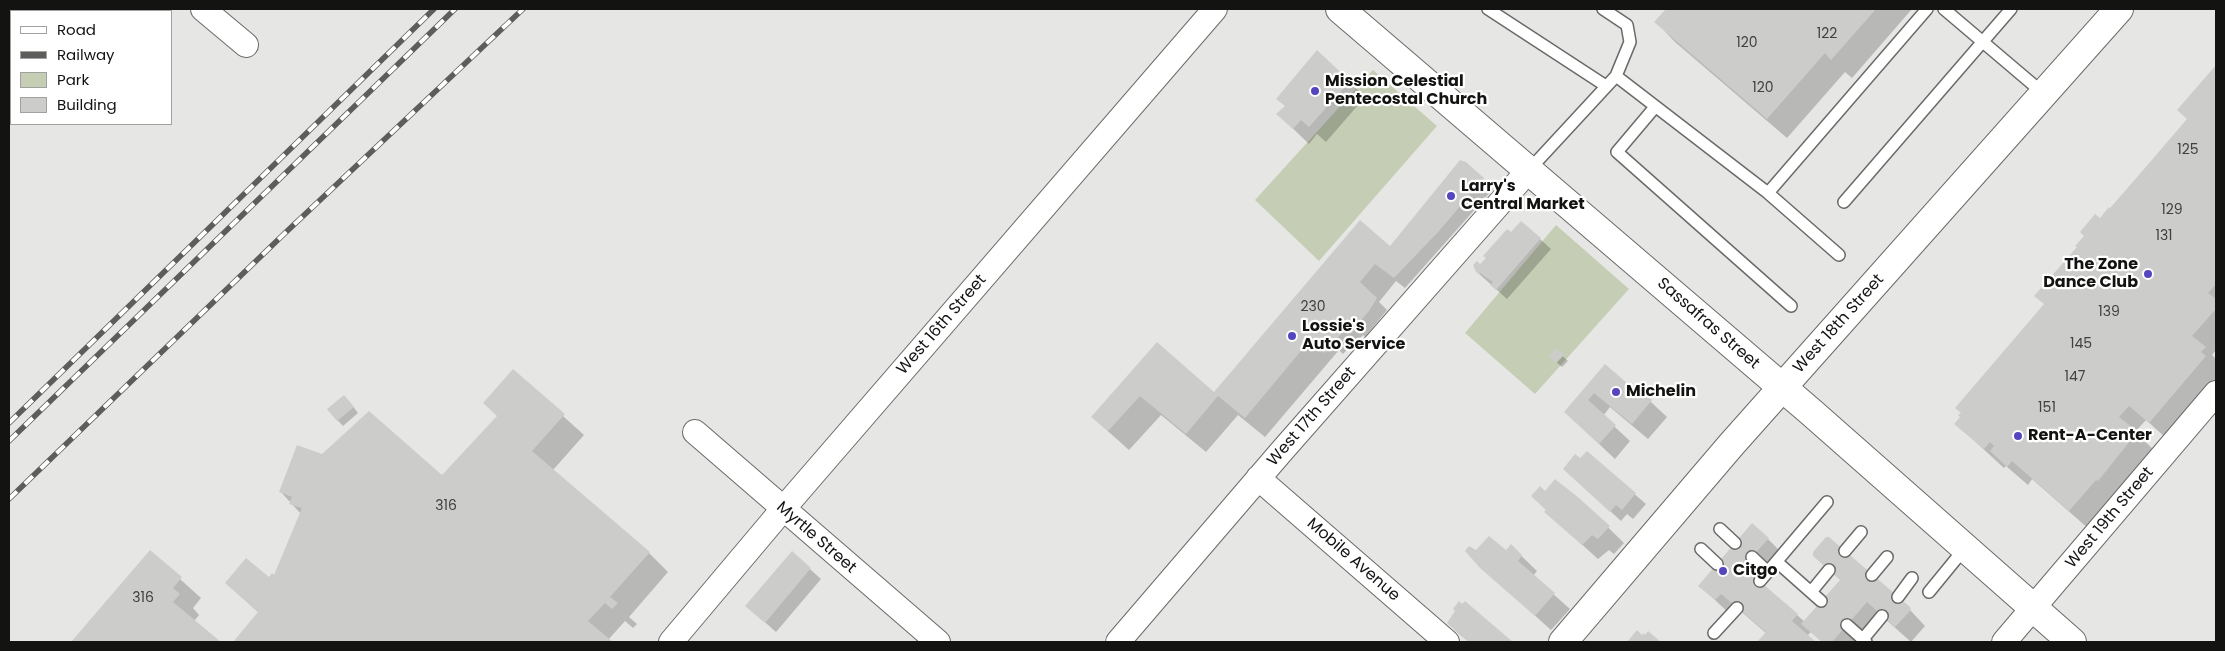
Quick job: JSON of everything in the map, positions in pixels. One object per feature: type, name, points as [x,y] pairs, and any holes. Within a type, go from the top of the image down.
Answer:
[{"type":"street","points":[[203,9],[246,45]]},
{"type":"street","name":"West 16th Street","points":[[672,642],[783,509],[1215,9]]},
{"type":"street","name":"Sassafras Street","points":[[1340,9],[1782,388],[2072,642]]},
{"type":"street","name":"West 18th Street","points":[[1563,642],[1782,388],[2119,9]]},
{"type":"street","name":"West 17th Street","points":[[1118,642],[1258,478],[1528,170]]},
{"type":"street","name":"West 19th Street","points":[[2004,642],[2216,393]]},
{"type":"street","name":"Myrtle Street","points":[[695,432],[938,642]]},
{"type":"street","name":"Mobile Avenue","points":[[1258,478],[1447,642]]},
{"type":"lane","points":[[1488,9],[1606,86]]},
{"type":"lane","points":[[1528,170],[1616,76],[1630,42],[1627,25],[1603,9]]},
{"type":"lane","points":[[1768,193],[1927,9]]},
{"type":"lane","points":[[1944,9],[2044,92]]},
{"type":"lane","points":[[1844,202],[2010,9]]},
{"type":"lane","points":[[1616,76],[1768,193],[1839,256]]},
{"type":"lane","points":[[1655,107],[1617,152],[1791,306]]},
{"type":"lane","points":[[1752,557],[1764,577],[1827,502]]},
{"type":"lane","points":[[1720,529],[1735,542]]},
{"type":"lane","points":[[1846,551],[1861,532]]},
{"type":"lane","points":[[1929,592],[1965,548]]},
{"type":"lane","points":[[1701,549],[1717,564]]},
{"type":"lane","points":[[1872,575],[1888,557]]},
{"type":"lane","points":[[1777,562],[1822,602]]},
{"type":"lane","points":[[1811,592],[1830,570]]},
{"type":"lane","points":[[1898,597],[1912,578]]},
{"type":"lane","points":[[1714,633],[1737,608]]},
{"type":"lane","points":[[1847,625],[1865,641],[1882,616]]},
{"type":"green space","points":[[1373,70],[1437,126],[1319,261],[1255,200]]},
{"type":"green space","points":[[1556,225],[1629,289],[1535,394],[1465,333]]},
{"type":"building","points":[[1666,9],[1876,9],[1831,60],[1825,53],[1767,119],[1654,22]]},
{"type":"building","points":[[1317,50],[1350,81],[1309,127],[1301,120],[1293,129],[1276,114],[1285,106],[1276,99]]},
{"type":"building","points":[[2216,65],[2216,284],[2208,293],[2216,299],[2216,309],[2192,336],[2206,347],[2201,352],[2206,356],[2149,423],[2129,406],[2119,417],[2134,429],[2134,436],[2098,481],[2096,480],[2069,511],[2012,461],[2007,467],[1990,451],[1994,446],[1990,442],[1984,449],[1954,424],[1961,413],[1955,408],[2044,304],[2034,296],[2077,247],[2075,246],[2084,236],[2080,232],[2095,214],[2100,218],[2109,207],[2110,209],[2187,119],[2177,110]]},
{"type":"building","points":[[1460,160],[1466,162],[1484,178],[1439,231],[1394,278],[1375,264],[1360,282],[1377,298],[1369,311],[1354,328],[1351,325],[1348,329],[1346,328],[1325,353],[1310,340],[1245,418],[1218,396],[1186,434],[1140,396],[1108,431],[1091,417],[1157,342],[1214,392],[1360,220],[1390,246]]},
{"type":"building","points":[[1521,221],[1541,238],[1496,290],[1490,285],[1493,282],[1476,272],[1473,265],[1477,261],[1480,264],[1486,258],[1483,256],[1507,229],[1511,232]]},
{"type":"building","points":[[1556,348],[1564,355],[1556,363],[1549,357]]},
{"type":"building","points":[[1605,364],[1635,390],[1637,387],[1652,400],[1632,424],[1594,393],[1588,400],[1616,425],[1599,444],[1564,412]]},
{"type":"building","points":[[513,369],[565,414],[532,451],[650,552],[610,597],[618,603],[612,609],[605,603],[588,621],[613,642],[233,642],[258,612],[225,583],[246,558],[269,577],[272,573],[274,575],[302,508],[289,504],[292,497],[279,492],[297,445],[322,454],[369,411],[442,475],[497,416],[483,403]]},
{"type":"building","points":[[344,395],[354,407],[337,421],[327,409]]},
{"type":"building","points":[[1587,451],[1636,493],[1622,510],[1616,505],[1610,512],[1563,469],[1575,454],[1580,458]]},
{"type":"building","points":[[1555,479],[1610,526],[1598,539],[1592,535],[1582,545],[1544,512],[1546,510],[1531,496],[1540,486],[1545,491]]},
{"type":"building","points":[[1752,523],[1769,538],[1743,567],[1798,614],[1792,621],[1816,642],[1757,642],[1766,632],[1721,594],[1715,600],[1698,586]]},
{"type":"building","points":[[1489,536],[1506,550],[1511,544],[1522,555],[1518,561],[1555,593],[1535,616],[1480,568],[1465,551],[1469,546],[1476,550]]},
{"type":"building","points":[[1826,537],[1829,537],[1910,607],[1911,610],[1895,627],[1867,602],[1832,642],[1822,642],[1801,624],[1840,580],[1813,556],[1813,552]]},
{"type":"building","points":[[150,550],[182,577],[173,588],[180,594],[173,602],[221,642],[71,642]]},
{"type":"building","points":[[792,551],[811,568],[765,623],[745,606]]},
{"type":"building","points":[[1459,601],[1462,604],[1465,601],[1513,642],[1469,642],[1447,623]]},
{"type":"building","points":[[1637,630],[1642,635],[1644,633],[1645,635],[1648,631],[1661,642],[1627,642]]},
{"type":"railway","points":[[9,423],[434,9]]},
{"type":"railway","points":[[9,441],[455,9]]},
{"type":"railway","points":[[9,499],[284,234],[523,9]]},
{"type":"place","name":"Mission Celestial Pentecostal Church","points":[[1315,91]]},
{"type":"place","name":"Larry's Central Market","points":[[1451,196]]},
{"type":"place","name":"The Zone Dance Club","points":[[2148,274]]},
{"type":"place","name":"Lossie's Auto Service","points":[[1292,336]]},
{"type":"place","name":"Michelin","points":[[1616,392]]},
{"type":"place","name":"Rent-A-Center","points":[[2018,436]]},
{"type":"place","name":"Citgo","points":[[1723,571]]}]
